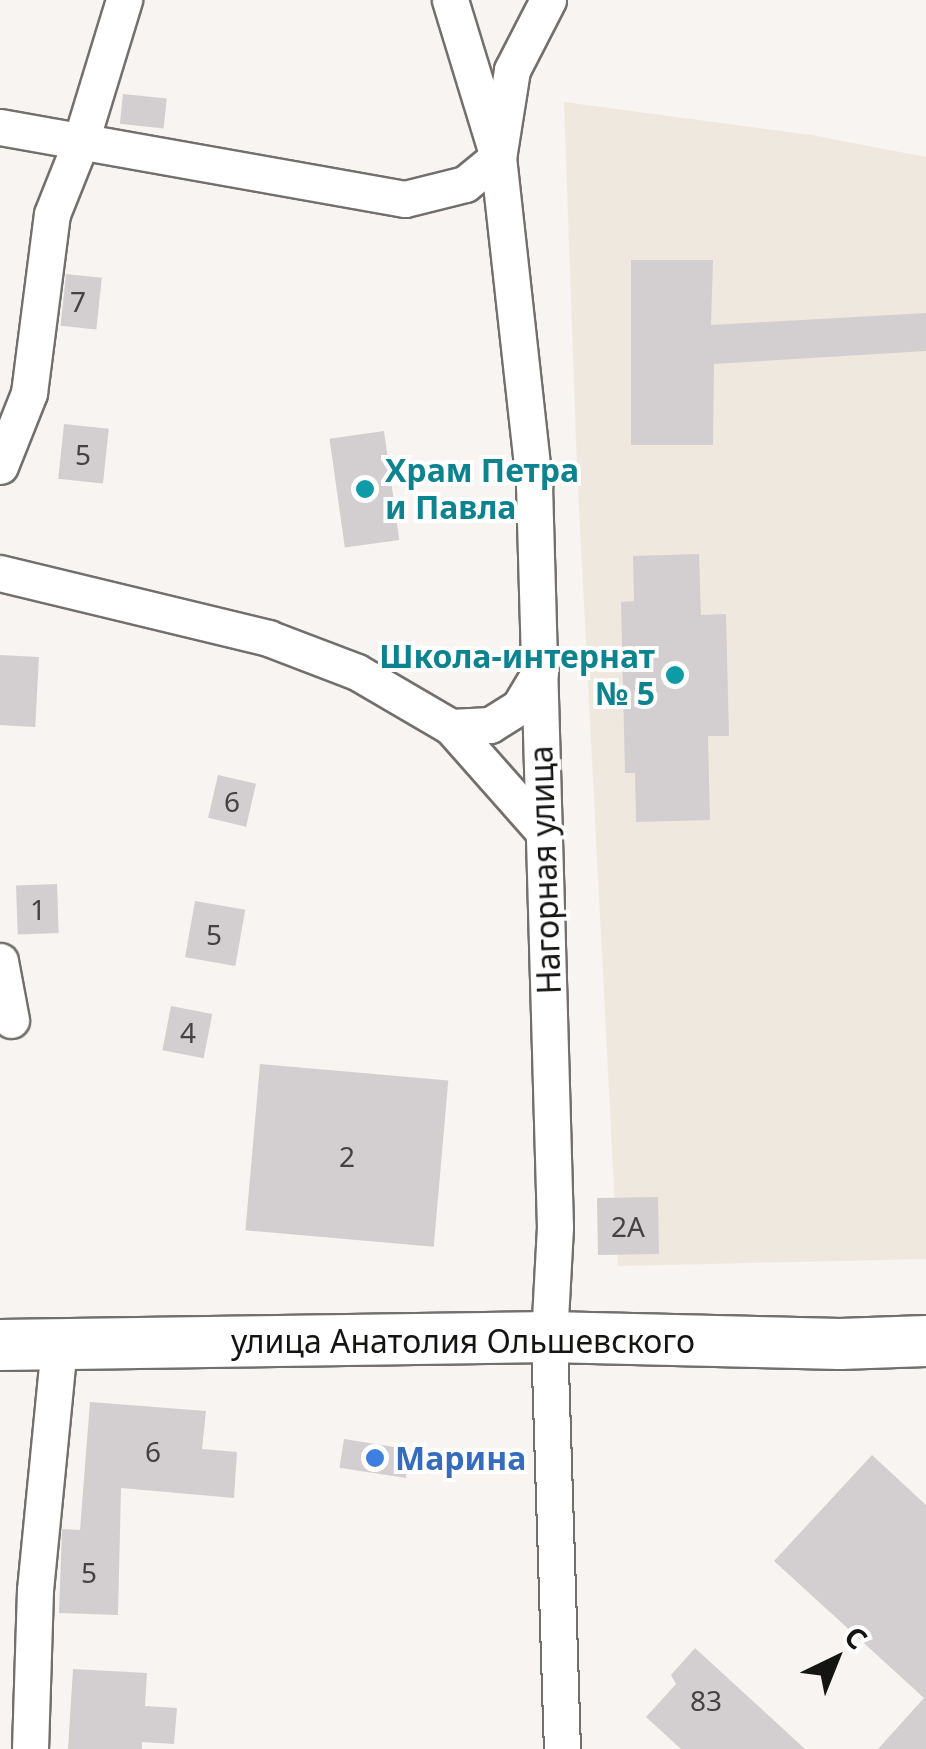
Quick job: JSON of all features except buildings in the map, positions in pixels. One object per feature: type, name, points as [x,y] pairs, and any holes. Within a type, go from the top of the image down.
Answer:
[{"type":"highway","name":"улица Анатолия Ольшевского","points":[[0,1345],[549,1336],[840,1344],[926,1341]]},
{"type":"street","points":[[0,466],[29,393],[52,214],[80,144],[124,0]]},
{"type":"street","name":"Нагорная улица","points":[[450,0],[498,158],[534,485],[555,1227],[549,1336],[562,1749]]},
{"type":"street","points":[[0,127],[405,199],[465,184],[498,158],[512,70],[548,0]]},
{"type":"street","points":[[0,573],[268,638],[356,672],[452,727],[543,831]]},
{"type":"street","points":[[452,727],[490,725],[505,716],[519,707],[541,671]]},
{"type":"street","points":[[0,961],[11,1020]]},
{"type":"street","points":[[30,1749],[35,1590],[59,1344]]},
{"type":"shaded area","points":[[564,102],[811,135],[926,157],[926,1259],[618,1266],[577,468]]},
{"type":"place","name":"Храм Петра и Павла","points":[[365,489]]},
{"type":"place","name":"Школа-интернат № 5","points":[[675,675]]},
{"type":"place","name":"Марина","points":[[375,1458]]}]
